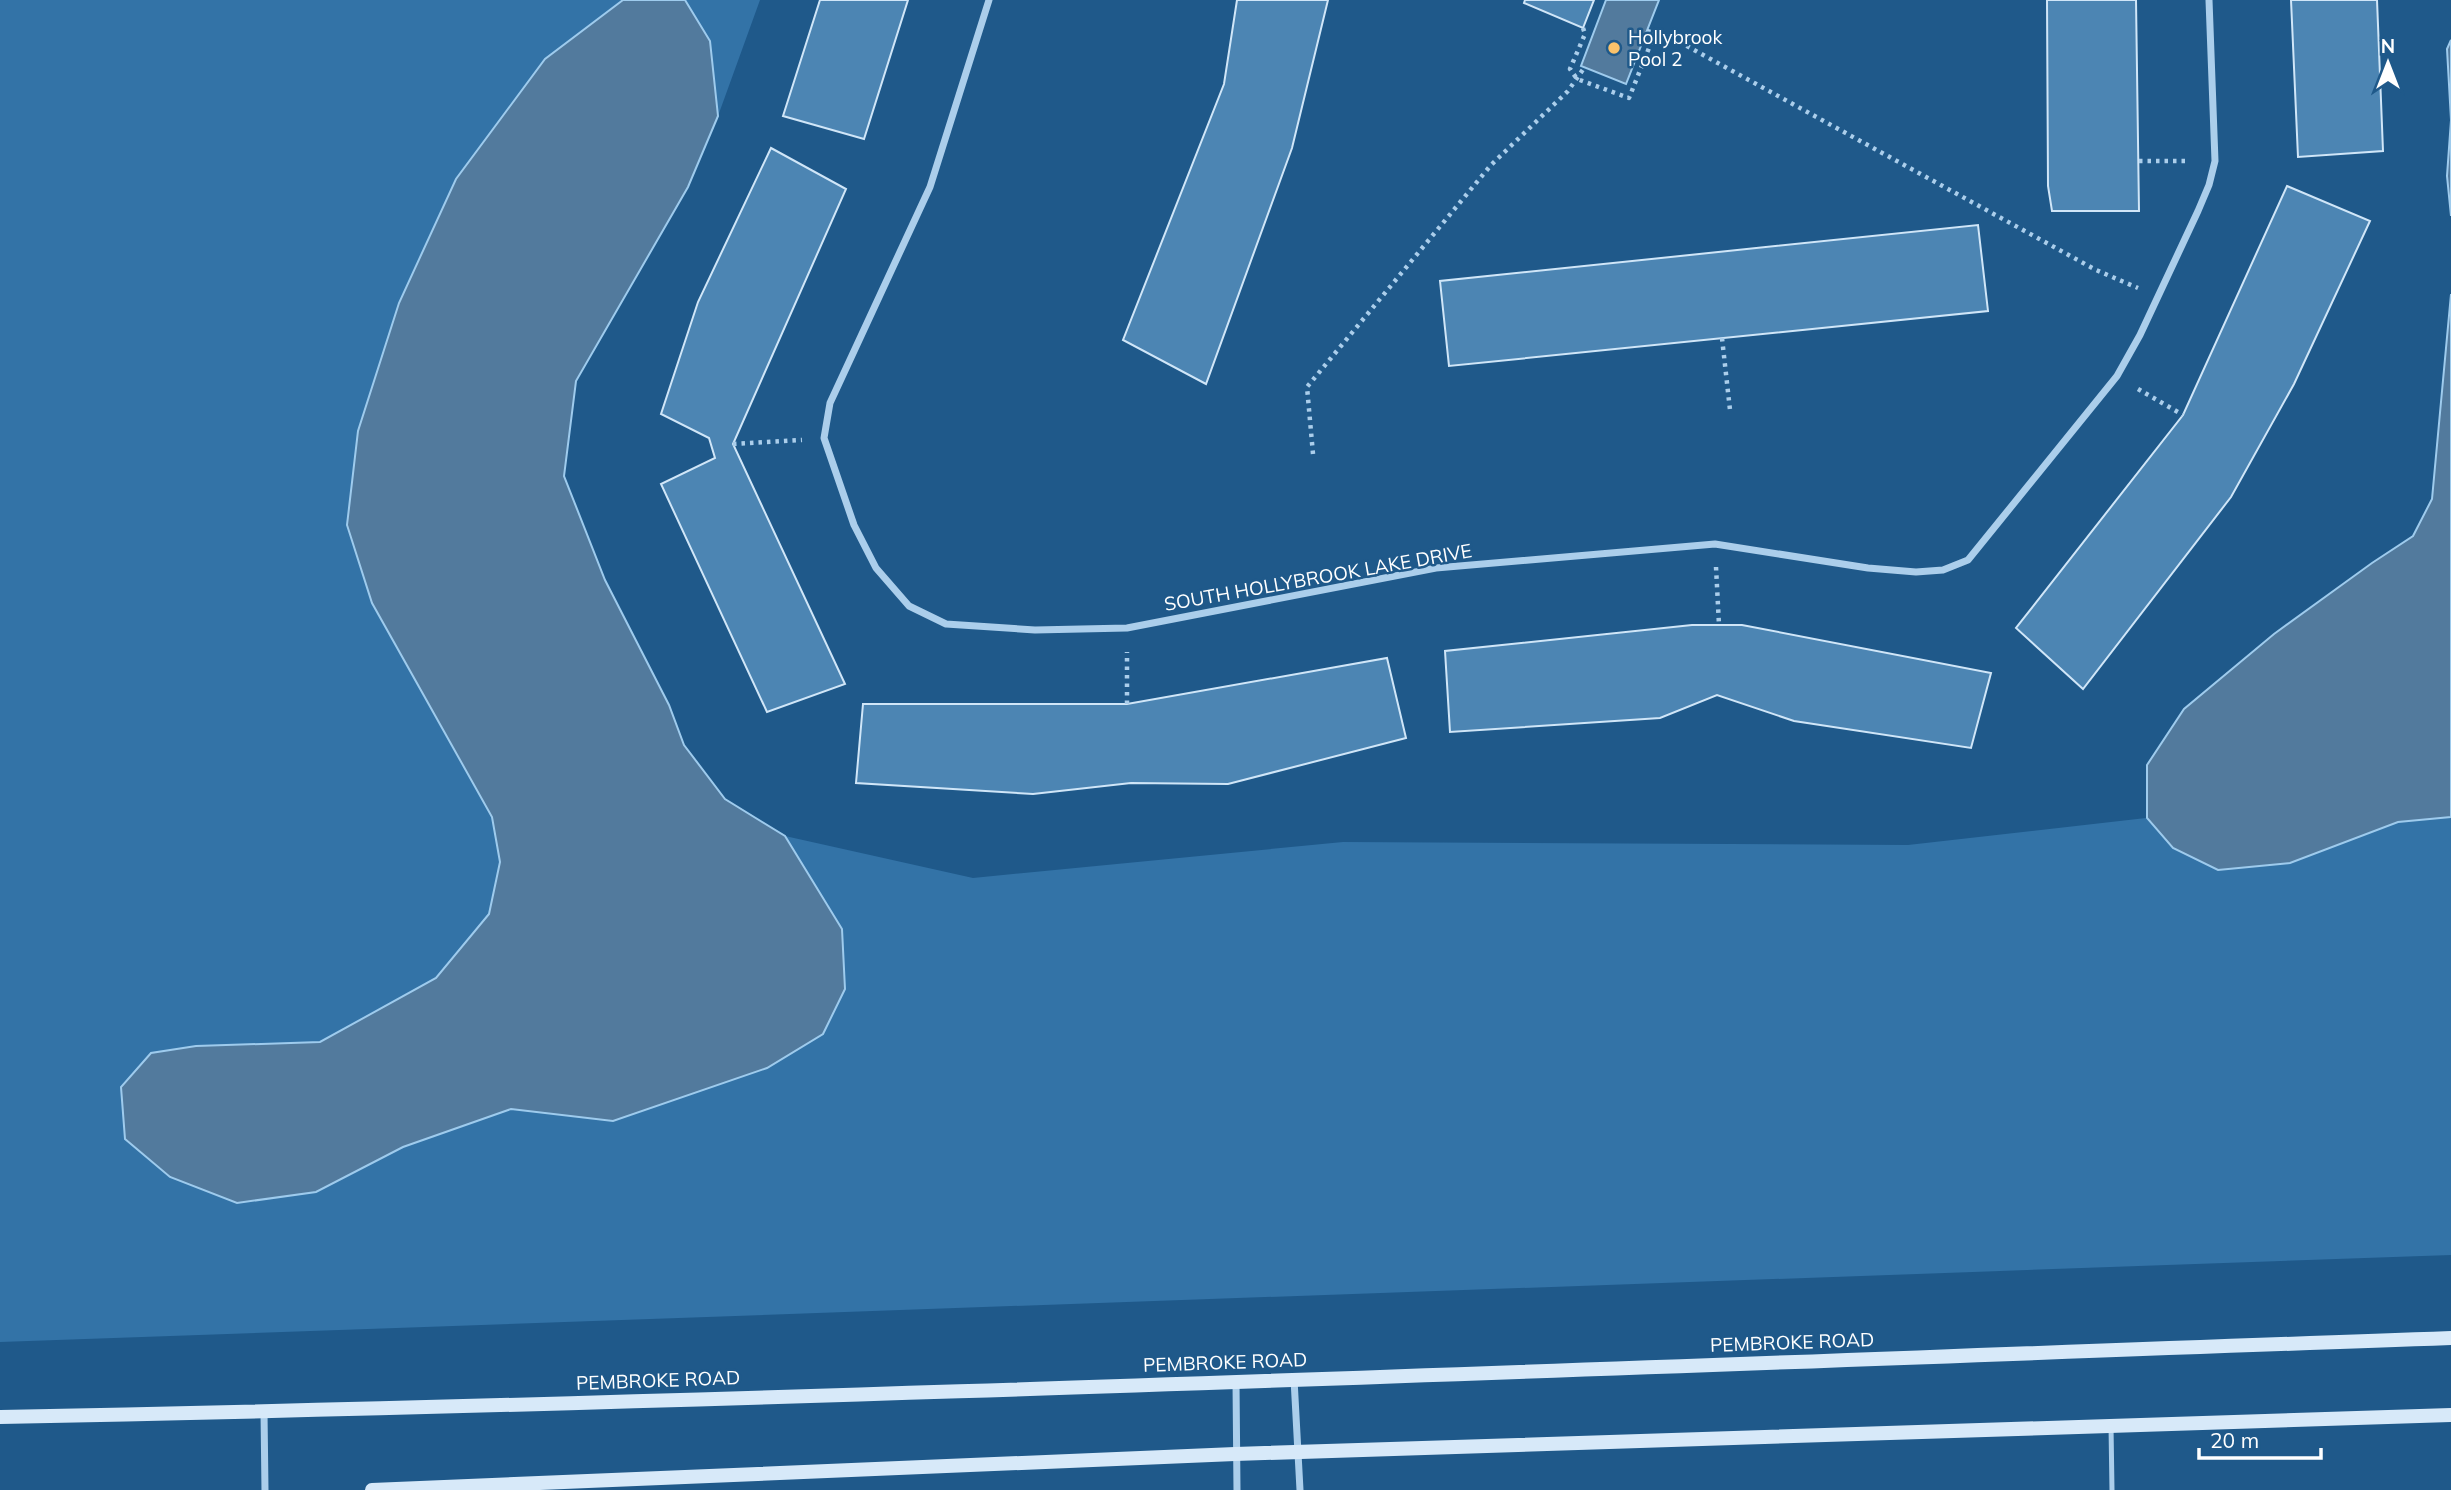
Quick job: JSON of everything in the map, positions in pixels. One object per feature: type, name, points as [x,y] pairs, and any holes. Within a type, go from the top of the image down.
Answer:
[{"type":"main road","name":"PEMBROKE ROAD","points":[[0,1417],[264,1412],[1236,1381],[2451,1338]]},
{"type":"main road","points":[[372,1490],[1235,1454],[2451,1415]]},
{"type":"street","name":"SOUTH HOLLYBROOK LAKE DRIVE","points":[[989,0],[930,187],[830,403],[824,438],[838,484],[865,547],[876,568],[909,606],[946,624],[990,629],[1128,628],[1271,598],[1436,568],[1715,544],[1904,571],[1944,570],[1968,560],[2117,376],[2140,335],[2209,185],[2215,161],[2208,0]]},
{"type":"street","points":[[1294,1379],[1300,1490]]},
{"type":"street","points":[[1236,1381],[1237,1490]]},
{"type":"street","points":[[264,1412],[265,1490]]},
{"type":"lane","points":[[2111,1426],[2112,1490]]},
{"type":"path","points":[[1583,28],[1585,34],[1570,69],[1577,79],[1629,98],[1655,33]]},
{"type":"path","points":[[1647,31],[1674,39],[2096,270],[2158,296]]},
{"type":"path","points":[[1313,454],[1307,387],[1491,165],[1568,91],[1584,68]]},
{"type":"path","points":[[2139,161],[2215,161]]},
{"type":"path","points":[[1722,338],[1730,410]]},
{"type":"path","points":[[2117,376],[2183,415]]},
{"type":"path","points":[[733,444],[824,438]]},
{"type":"path","points":[[1715,544],[1719,625]]},
{"type":"path","points":[[1127,704],[1128,628]]},
{"type":"shaded area","points":[[0,0],[760,0],[718,116],[688,187],[576,381],[564,476],[605,580],[669,705],[684,745],[725,799],[785,836],[973,878],[1343,842],[1908,845],[2146,818],[2147,765],[2184,709],[2274,634],[2413,536],[2432,499],[2451,294],[2451,1255],[0,1342]]},
{"type":"shaded area","points":[[623,0],[685,0],[710,41],[718,116],[688,187],[576,381],[564,476],[605,580],[669,705],[684,745],[725,799],[785,836],[842,929],[845,989],[823,1034],[767,1068],[613,1121],[511,1109],[403,1147],[316,1192],[237,1203],[170,1177],[125,1139],[121,1087],[151,1053],[196,1046],[320,1042],[436,978],[489,914],[500,862],[492,817],[372,603],[347,525],[358,431],[399,303],[456,179],[545,59]]},
{"type":"shaded area","name":"Hollybrook Pool 2","points":[[1606,0],[1659,0],[1626,84],[1581,66]]},
{"type":"shaded area","points":[[2451,40],[2451,120],[2447,49]]},
{"type":"shaded area","points":[[2451,120],[2451,216],[2447,176]]},
{"type":"shaded area","points":[[2451,294],[2451,817],[2398,822],[2290,863],[2218,870],[2173,848],[2147,818],[2147,765],[2184,709],[2274,634],[2413,536],[2432,499]]},
{"type":"building","points":[[820,0],[908,0],[864,139],[783,116]]},
{"type":"building","points":[[1237,0],[1328,0],[1292,148],[1206,384],[1123,340],[1224,84]]},
{"type":"building","points":[[1525,0],[1594,0],[1583,28],[1524,3]]},
{"type":"building","points":[[2047,0],[2136,0],[2139,211],[2052,211],[2048,186]]},
{"type":"building","points":[[2291,0],[2377,0],[2383,151],[2298,157]]},
{"type":"building","points":[[771,148],[846,189],[733,444],[845,684],[767,712],[661,484],[715,458],[709,438],[661,414],[698,302]]},
{"type":"building","points":[[2287,186],[2370,221],[2294,384],[2231,497],[2083,689],[2016,628],[2183,415]]},
{"type":"building","points":[[1978,225],[1988,311],[1449,366],[1440,281]]},
{"type":"building","points":[[1692,625],[1742,625],[1991,673],[1971,748],[1794,721],[1717,695],[1660,718],[1450,732],[1445,651]]},
{"type":"building","points":[[1387,658],[1406,738],[1228,784],[1131,783],[1033,794],[856,783],[863,704],[1127,704]]},
{"type":"place","name":"Hollybrook Pool 2","points":[[1614,48]]}]
